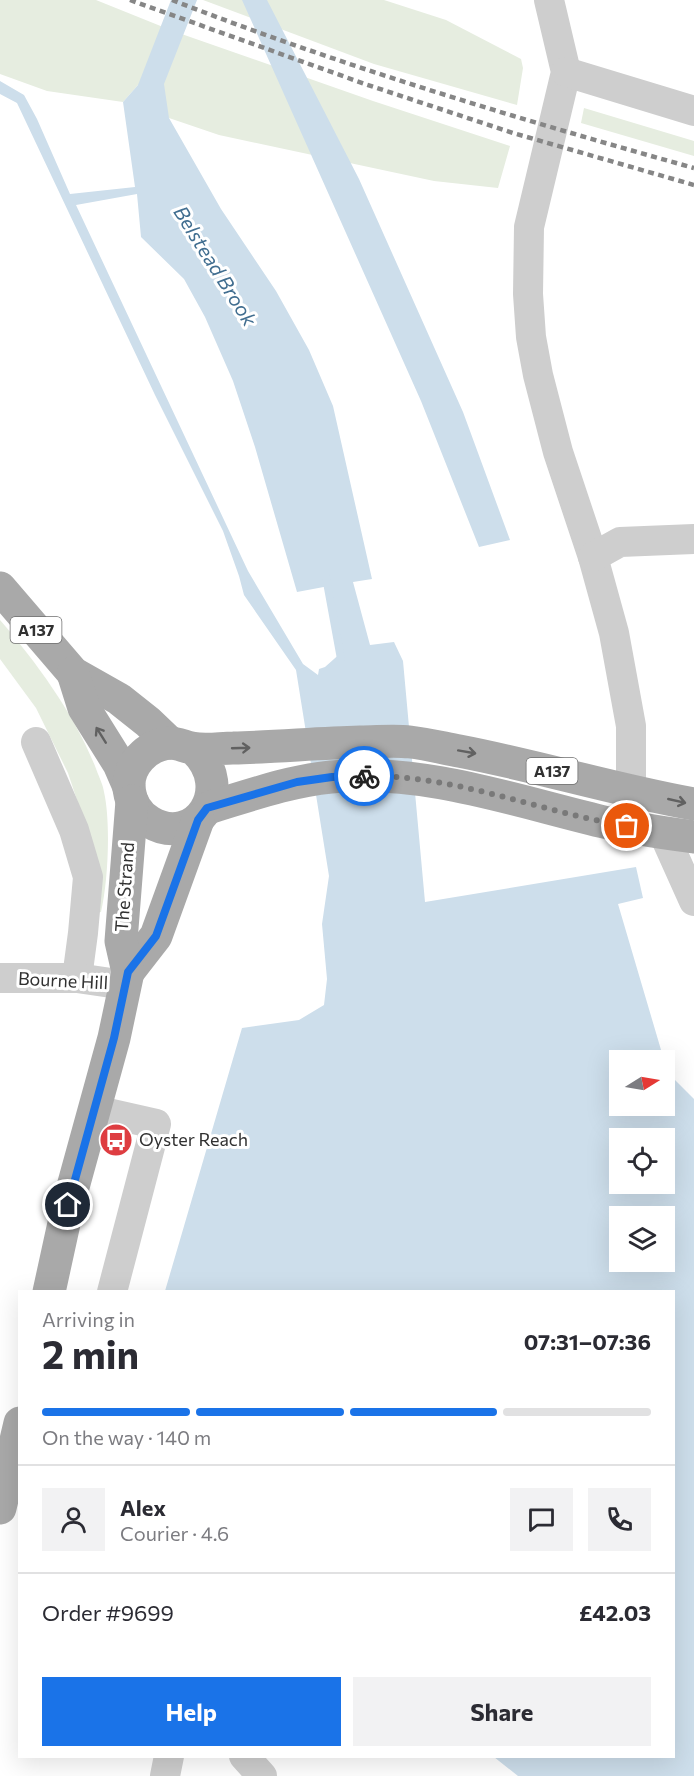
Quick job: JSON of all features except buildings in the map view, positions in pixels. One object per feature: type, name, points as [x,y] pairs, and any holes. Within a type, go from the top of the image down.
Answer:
[{"type":"main road","name":"A137","points":[[0,588],[73,673],[119,699],[182,746],[203,757],[212,777],[212,792],[203,814]]},
{"type":"main road","name":"A137","points":[[73,673],[84,708],[119,764],[139,814],[151,823],[164,828],[188,825],[203,814],[297,782],[332,777],[377,776],[412,778],[508,797],[610,824],[679,835]]},
{"type":"main road","name":"A137","points":[[130,794],[131,772],[140,758],[151,749],[182,746],[410,742],[498,758],[694,804]]},
{"type":"main road","name":"The Strand","points":[[48,1290],[68,1205],[114,1038],[126,978],[121,941],[130,794]]},
{"type":"main road","name":"The Strand","points":[[126,978],[156,936],[203,814]]},
{"type":"main road","points":[[0,1508],[18,1431]]},
{"type":"street","points":[[549,0],[566,72],[529,227],[528,294],[531,337],[538,375],[558,452],[593,557],[614,633],[625,684],[630,726],[631,790]]},
{"type":"street","points":[[566,72],[694,111]]},
{"type":"street","points":[[593,557],[620,542],[694,539]]},
{"type":"street","points":[[36,742],[74,830],[88,877],[77,978]]},
{"type":"street","points":[[679,835],[694,901]]},
{"type":"street","name":"Bourne Hill","points":[[0,978],[126,978]]},
{"type":"street","points":[[94,1110],[156,1124],[113,1290]]},
{"type":"street","points":[[165,1776],[170,1758]]},
{"type":"street","points":[[246,1758],[262,1776]]},
{"type":"shaded area","points":[[0,0],[96,0],[173,31],[510,146],[498,188],[434,181],[219,135],[169,118],[138,85],[123,102],[47,91],[0,74]]},
{"type":"shaded area","points":[[203,0],[384,0],[446,20],[521,59],[523,68],[517,105],[374,64]]},
{"type":"shaded area","points":[[584,108],[694,141],[694,156],[581,123]]},
{"type":"shaded area","points":[[0,620],[41,671],[65,708],[102,783],[108,836],[107,869],[101,912],[89,914],[81,812],[68,773],[36,708],[0,659]]},
{"type":"water","points":[[171,0],[197,0],[164,84],[169,118],[221,209],[276,291],[309,350],[333,406],[372,579],[353,582],[370,645],[394,642],[403,661],[425,902],[636,867],[643,898],[618,904],[661,1050],[609,1050],[609,1116],[675,1116],[675,1080],[694,1099],[694,1776],[518,1776],[495,1758],[675,1758],[675,1290],[165,1290],[242,1028],[299,1020],[324,1005],[327,979],[322,924],[329,876],[296,670],[244,595],[223,531],[155,395],[17,103],[0,94],[0,81],[24,95],[70,194],[135,187],[123,102],[138,85]],"holes":[[[137,194],[141,237],[184,279],[205,317],[233,381],[255,447],[297,592],[329,586],[343,651],[325,667],[319,669],[318,675],[303,664],[248,571],[76,205]]]},
{"type":"water","points":[[242,0],[267,0],[359,179],[463,412],[510,540],[479,547],[421,401]]},
{"type":"waterway","name":"Belstead Brook","points":[[326,577],[341,659]]},
{"type":"railway","points":[[130,0],[365,84],[513,133],[694,185]]},
{"type":"railway","points":[[172,0],[365,69],[694,168]]},
{"type":"way so far","points":[[364,776],[412,778],[461,787],[610,824],[627,826]]},
{"type":"place","name":"Oyster Reach","points":[[116,1140]]},
{"type":"route","points":[[68,1205],[114,1038],[128,972],[156,936],[198,820],[207,808],[297,782],[332,777],[364,776]]}]
